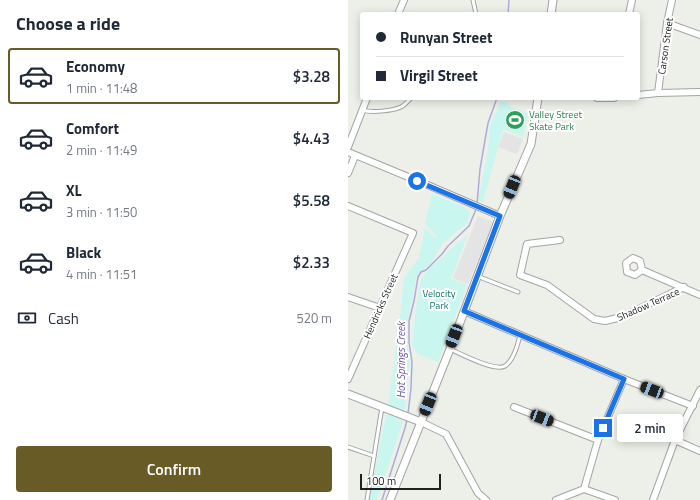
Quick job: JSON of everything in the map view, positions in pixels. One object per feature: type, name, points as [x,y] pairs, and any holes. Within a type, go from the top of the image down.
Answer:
[{"type":"street","points":[[399,12],[404,0]]},
{"type":"street","points":[[551,12],[553,0]]},
{"type":"street","points":[[629,12],[632,0]]},
{"type":"street","name":"Carson Street","points":[[658,93],[667,24],[672,0]]},
{"type":"street","points":[[667,24],[700,35]]},
{"type":"street","points":[[640,95],[700,92]]},
{"type":"street","points":[[348,147],[366,100]]},
{"type":"street","points":[[390,500],[450,349],[500,216],[531,144],[538,100]]},
{"type":"street","points":[[348,152],[500,216]]},
{"type":"street","points":[[348,173],[356,156]]},
{"type":"street","name":"Hendricks Street","points":[[348,206],[413,233],[348,379]]},
{"type":"street","name":"Shadow Terrace","points":[[560,240],[527,244],[520,275],[547,285],[594,319],[605,321],[622,317],[684,288]]},
{"type":"street","points":[[642,270],[700,294]]},
{"type":"street","points":[[348,297],[380,308]]},
{"type":"street","points":[[464,311],[624,379],[693,406]]},
{"type":"street","points":[[584,489],[598,440],[624,379]]},
{"type":"street","points":[[653,500],[675,440],[699,393]]},
{"type":"street","points":[[348,394],[414,419],[446,434],[478,492],[486,500]]},
{"type":"street","points":[[514,407],[598,440]]},
{"type":"street","points":[[675,440],[700,451]]},
{"type":"street","points":[[556,500],[584,489],[615,500]]},
{"type":"lane","points":[[473,0],[476,12]]},
{"type":"lane","points":[[362,110],[369,112],[384,111],[401,107],[409,100]]},
{"type":"lane","points":[[477,276],[518,292]]},
{"type":"lane","points":[[450,349],[482,364],[500,367],[506,365],[512,356],[516,349],[520,335]]},
{"type":"lane","points":[[367,500],[382,407]]},
{"type":"lane","points":[[348,447],[374,456]]},
{"type":"green space","points":[[501,101],[510,105],[509,109],[510,107],[528,113],[523,137],[503,129],[483,202],[478,200],[488,150],[490,126]]},
{"type":"green space","points":[[432,194],[462,206],[470,212],[467,223],[443,243],[431,263],[417,275],[406,328],[410,363],[404,412],[388,406],[398,336],[404,278],[419,258],[425,228],[435,238],[437,237],[425,224]]},
{"type":"green space","name":"Velocity Park","points":[[468,234],[451,279],[467,285],[438,362],[418,354],[412,344],[421,279],[429,269]]},
{"type":"green space","points":[[386,415],[392,415],[403,421],[377,500],[369,500]]},
{"type":"shaded area","points":[[504,132],[523,139],[517,154],[498,147]]},
{"type":"shaded area","points":[[478,216],[493,222],[468,284],[453,278]]},
{"type":"waterway","name":"Hot Springs Creek","points":[[508,12],[509,0]]},
{"type":"waterway","name":"Hot Springs Creek","points":[[477,204],[480,169],[488,123],[496,100]]},
{"type":"waterway","name":"Hot Springs Creek","points":[[408,414],[412,362],[409,342],[409,321],[418,277],[421,272],[426,270],[469,226],[477,207]]},
{"type":"waterway","name":"Hot Springs Creek","points":[[382,500],[407,420]]},
{"type":"place","name":"Valley Street Skate Park","points":[[515,120]]},
{"type":"route","points":[[417,181],[500,216],[464,311],[624,379],[603,428]]}]
